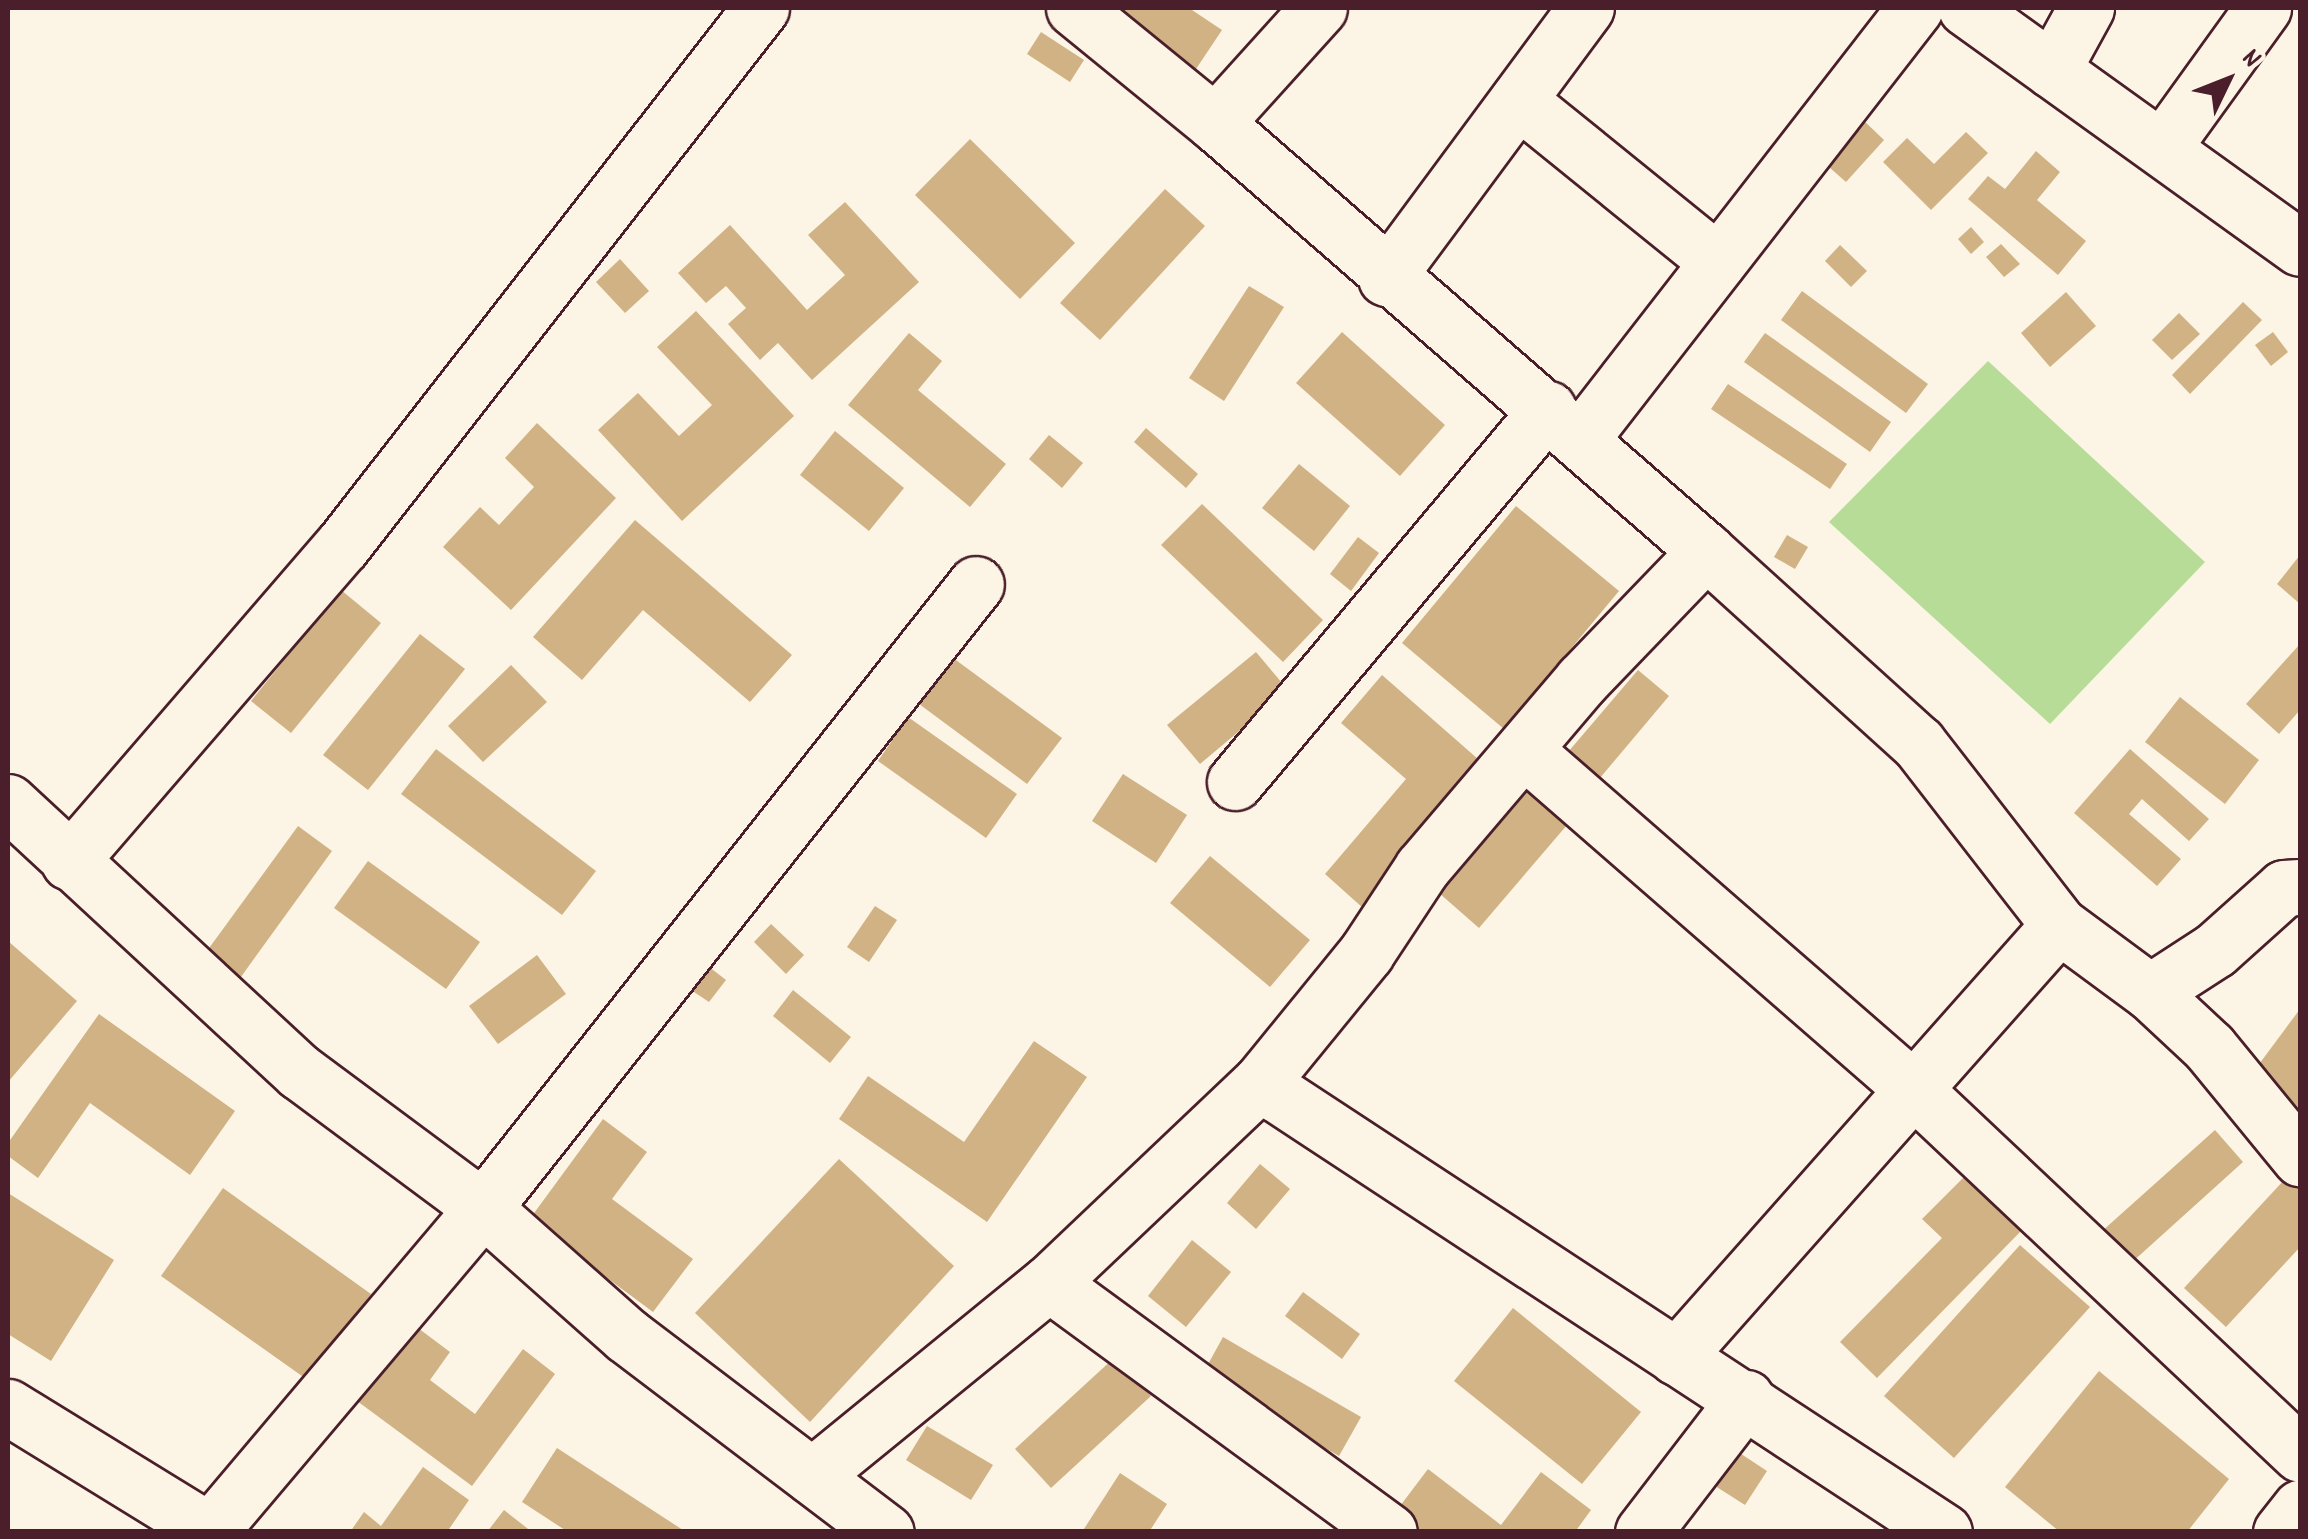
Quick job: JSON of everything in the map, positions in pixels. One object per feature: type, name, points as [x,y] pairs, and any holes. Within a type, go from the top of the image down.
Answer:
[{"type":"street","points":[[69,862],[342,546],[761,8]]},
{"type":"street","points":[[1074,8],[1215,123],[1386,278],[1565,423],[1918,743],[2059,925],[2150,992],[2209,1047],[2300,1158]]},
{"type":"street","points":[[1215,123],[1319,8]]},
{"type":"street","points":[[1386,278],[1586,8]]},
{"type":"street","points":[[1235,782],[1718,262],[1916,8]]},
{"type":"street","points":[[1966,8],[2300,248]]},
{"type":"street","points":[[2052,70],[2086,8]]},
{"type":"street","points":[[2162,148],[2264,8]]},
{"type":"street","points":[[1518,100],[1718,262]]},
{"type":"street","points":[[812,1476],[1050,1283],[1260,1083],[1366,954],[1422,868],[1706,551]]},
{"type":"street","points":[[8,1407],[210,1531],[483,1208],[976,584]]},
{"type":"street","points":[[1524,750],[1912,1088],[2300,1454]]},
{"type":"street","points":[[8,802],[300,1072],[483,1208],[626,1335],[886,1532]]},
{"type":"street","points":[[2150,992],[2215,950],[2284,888],[2300,887]]},
{"type":"street","points":[[1676,1357],[2059,925]]},
{"type":"street","points":[[1260,1083],[1676,1357],[1746,1398],[1944,1532]]},
{"type":"street","points":[[1050,1283],[1389,1532]]},
{"type":"street","points":[[1643,1532],[1746,1398]]},
{"type":"street","points":[[2281,1532],[2300,1508]]},
{"type":"green space","points":[[1988,361],[2205,562],[2050,724],[1829,522]]},
{"type":"building","points":[[1092,8],[1189,8],[1222,30],[1192,75]]},
{"type":"building","points":[[1041,32],[1084,60],[1070,82],[1027,54]]},
{"type":"building","points":[[1860,117],[1884,140],[1846,182],[1821,160]]},
{"type":"building","points":[[1966,132],[1988,153],[1931,210],[1883,162],[1907,138],[1934,164]]},
{"type":"building","points":[[970,139],[1075,243],[1020,299],[915,195]]},
{"type":"building","points":[[2036,151],[2060,172],[2037,200],[2086,241],[2058,275],[1968,199],[1988,176],[2005,189]]},
{"type":"building","points":[[1165,189],[1205,226],[1100,340],[1060,303]]},
{"type":"building","points":[[845,202],[919,282],[812,380],[778,343],[760,360],[728,324],[746,308],[726,286],[706,303],[678,273],[730,225],[807,310],[845,275],[808,235]]},
{"type":"building","points":[[1971,227],[1984,242],[1971,254],[1958,239]]},
{"type":"building","points":[[2001,244],[2020,264],[2004,277],[1986,257]]},
{"type":"building","points":[[1840,245],[1867,271],[1851,287],[1825,261]]},
{"type":"building","points":[[620,259],[649,291],[625,313],[596,282]]},
{"type":"building","points":[[1249,286],[1284,307],[1224,401],[1189,378]]},
{"type":"building","points":[[1802,291],[1928,384],[1906,413],[1781,320]]},
{"type":"building","points":[[2066,292],[2096,326],[2050,367],[2021,333]]},
{"type":"building","points":[[2243,302],[2262,320],[2190,394],[2172,375]]},
{"type":"building","points":[[696,311],[794,416],[682,521],[598,430],[638,393],[679,436],[712,405],[657,347]]},
{"type":"building","points":[[2179,313],[2200,334],[2172,360],[2152,340]]},
{"type":"building","points":[[1342,332],[1445,425],[1400,476],[1296,383]]},
{"type":"building","points":[[2273,332],[2288,352],[2271,366],[2255,345]]},
{"type":"building","points":[[909,333],[942,361],[918,390],[1006,464],[970,507],[848,405]]},
{"type":"building","points":[[1765,333],[1891,422],[1870,452],[1744,362]]},
{"type":"building","points":[[1728,384],[1847,464],[1830,489],[1711,409]]},
{"type":"building","points":[[537,423],[616,498],[511,610],[443,547],[480,507],[499,525],[534,487],[505,458]]},
{"type":"building","points":[[1146,428],[1198,474],[1186,488],[1134,442]]},
{"type":"building","points":[[835,431],[904,488],[869,531],[800,475]]},
{"type":"building","points":[[1049,435],[1083,463],[1062,488],[1029,459]]},
{"type":"building","points":[[1299,464],[1350,506],[1314,551],[1262,508]]},
{"type":"building","points":[[1202,504],[1323,620],[1283,662],[1161,545]]},
{"type":"building","points":[[1516,506],[1619,591],[1504,729],[1402,643]]},
{"type":"building","points":[[635,520],[792,655],[750,702],[643,610],[582,680],[533,637]]},
{"type":"building","points":[[1787,535],[1808,547],[1795,569],[1774,557]]},
{"type":"building","points":[[1358,537],[1379,553],[1351,591],[1330,574]]},
{"type":"building","points":[[2300,555],[2300,604],[2277,584]]},
{"type":"building","points":[[341,590],[381,623],[291,733],[251,701]]},
{"type":"building","points":[[420,634],[465,669],[368,790],[323,755]]},
{"type":"building","points":[[2300,644],[2300,710],[2279,734],[2246,704]]},
{"type":"building","points":[[945,652],[1062,738],[1027,784],[911,698]]},
{"type":"building","points":[[1256,652],[1288,690],[1200,764],[1167,725]]},
{"type":"building","points":[[511,665],[547,702],[483,762],[448,726]]},
{"type":"building","points":[[1638,670],[1669,696],[1589,791],[1557,765]]},
{"type":"building","points":[[1382,675],[1486,766],[1363,908],[1325,874],[1406,779],[1341,723]]},
{"type":"building","points":[[2180,697],[2259,760],[2225,804],[2145,742]]},
{"type":"building","points":[[908,717],[1017,794],[986,838],[878,761]]},
{"type":"building","points":[[436,749],[596,871],[562,915],[401,794]]},
{"type":"building","points":[[2130,749],[2209,819],[2189,841],[2142,799],[2129,814],[2181,859],[2157,886],[2074,813]]},
{"type":"building","points":[[1531,771],[1579,811],[1479,928],[1431,886]]},
{"type":"building","points":[[1123,774],[1187,815],[1156,863],[1092,821]]},
{"type":"building","points":[[298,826],[332,851],[238,981],[204,955]]},
{"type":"building","points":[[1210,856],[1310,940],[1270,987],[1170,903]]},
{"type":"building","points":[[368,861],[480,942],[446,989],[334,908]]},
{"type":"building","points":[[875,906],[897,920],[869,962],[847,947]]},
{"type":"building","points":[[771,924],[804,955],[786,974],[754,942]]},
{"type":"building","points":[[8,941],[77,1001],[8,1082]]},
{"type":"building","points":[[537,955],[566,994],[498,1044],[469,1006]]},
{"type":"building","points":[[708,966],[726,980],[709,1002],[691,990]]},
{"type":"building","points":[[793,990],[851,1037],[830,1063],[773,1016]]},
{"type":"building","points":[[2300,1009],[2300,1106],[2297,1110],[2251,1075]]},
{"type":"building","points":[[99,1014],[235,1111],[190,1175],[90,1103],[38,1178],[8,1156],[8,1143]]},
{"type":"building","points":[[1034,1041],[1087,1077],[987,1222],[839,1119],[868,1076],[964,1142]]},
{"type":"building","points":[[603,1119],[647,1152],[612,1199],[693,1259],[653,1312],[529,1220]]},
{"type":"building","points":[[2215,1130],[2243,1162],[2130,1264],[2101,1232]]},
{"type":"building","points":[[839,1159],[954,1266],[810,1422],[695,1313]]},
{"type":"building","points":[[1260,1164],[1290,1189],[1256,1229],[1227,1203]]},
{"type":"building","points":[[2298,1165],[2300,1247],[2226,1327],[2184,1288]]},
{"type":"building","points":[[1965,1176],[2021,1231],[1877,1378],[1840,1342],[1942,1238],[1922,1219]]},
{"type":"building","points":[[223,1188],[371,1294],[309,1381],[161,1276]]},
{"type":"building","points":[[8,1193],[114,1260],[51,1361],[8,1334]]},
{"type":"building","points":[[1192,1240],[1231,1272],[1186,1327],[1148,1296]]},
{"type":"building","points":[[2020,1245],[2090,1307],[1954,1458],[1884,1396]]},
{"type":"building","points":[[1303,1292],[1360,1334],[1342,1359],[1285,1316]]},
{"type":"building","points":[[1513,1308],[1641,1412],[1582,1484],[1454,1381]]},
{"type":"building","points":[[406,1319],[450,1352],[430,1380],[475,1414],[523,1349],[555,1374],[472,1486],[349,1395]]},
{"type":"building","points":[[1223,1337],[1361,1417],[1339,1456],[1201,1377]]},
{"type":"building","points":[[1115,1357],[1151,1396],[1051,1488],[1015,1449]]},
{"type":"building","points":[[2099,1371],[2229,1479],[2187,1532],[2060,1532],[2005,1487]]},
{"type":"building","points":[[927,1426],[993,1465],[971,1500],[906,1460]]},
{"type":"building","points":[[1723,1442],[1767,1471],[1745,1505],[1701,1477]]},
{"type":"building","points":[[557,1448],[686,1532],[568,1532],[522,1502]]},
{"type":"building","points":[[423,1467],[469,1500],[447,1532],[350,1532],[364,1512],[381,1526]]},
{"type":"building","points":[[1428,1469],[1501,1525],[1541,1472],[1591,1510],[1575,1532],[1418,1532],[1394,1514]]},
{"type":"building","points":[[1120,1473],[1167,1504],[1149,1532],[1082,1532]]},
{"type":"building","points":[[504,1510],[532,1532],[487,1532]]}]
